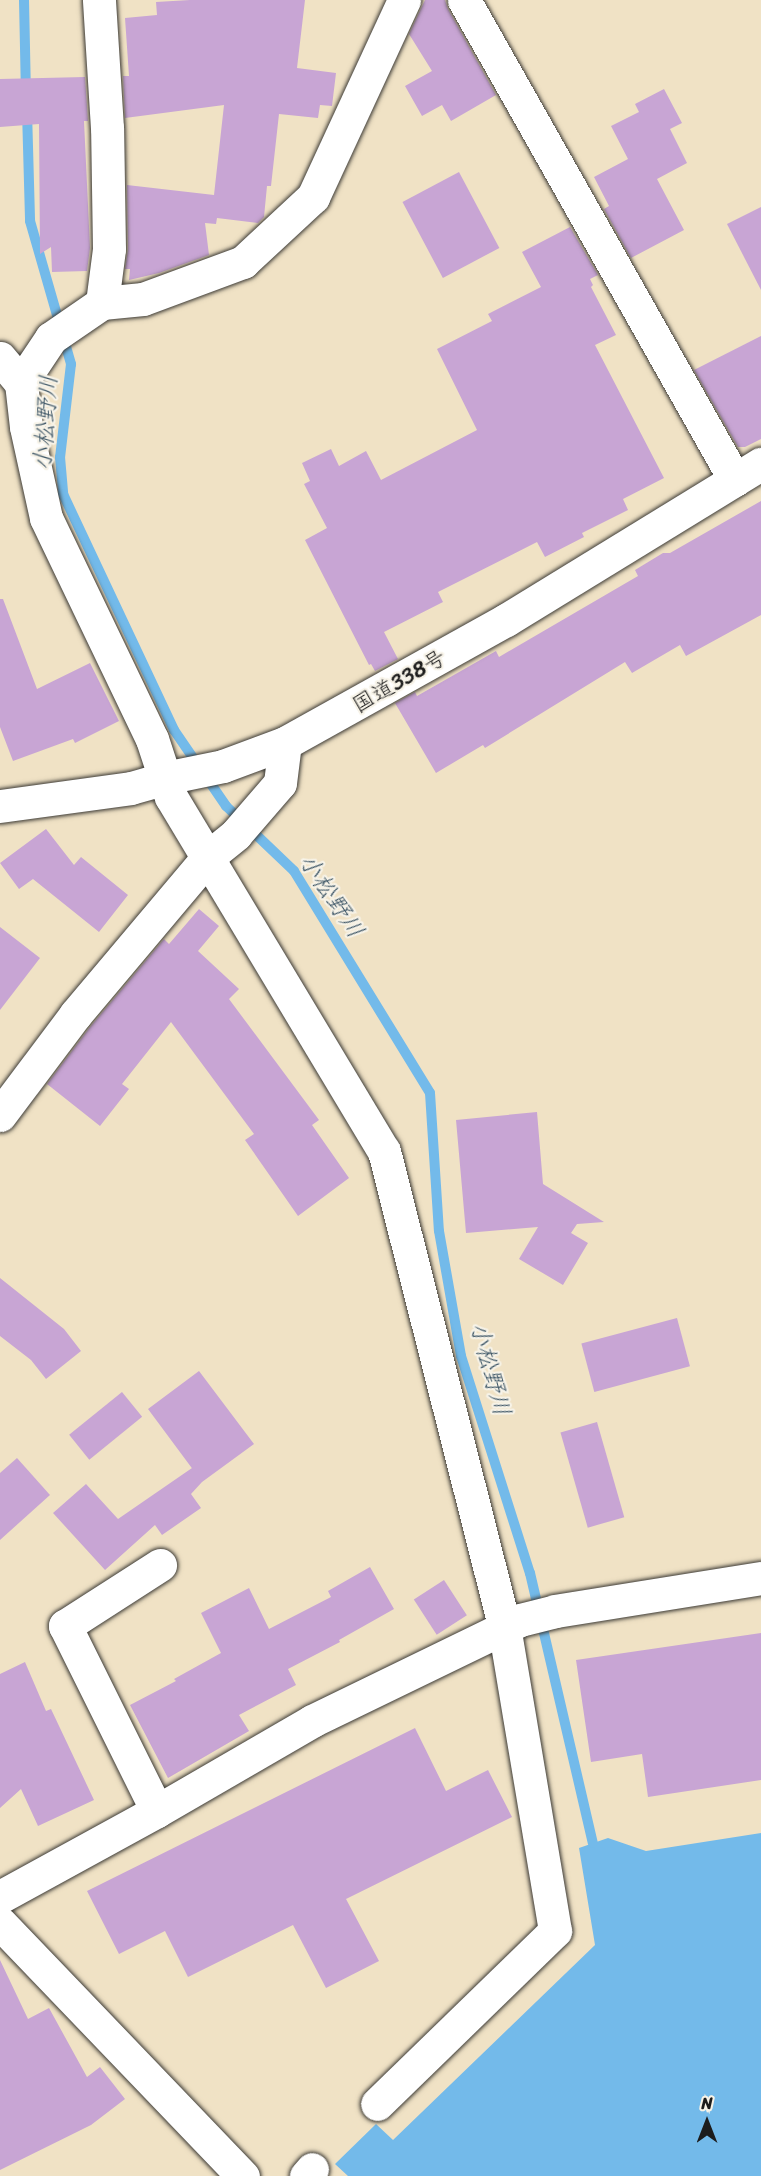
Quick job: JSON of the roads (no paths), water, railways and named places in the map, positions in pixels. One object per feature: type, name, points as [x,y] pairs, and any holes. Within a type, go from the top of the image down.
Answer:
[{"type":"main road","points":[[89,311],[109,249],[107,128],[99,0]]},
{"type":"main road","points":[[21,383],[51,338],[89,311],[143,299],[243,262],[313,196],[404,0]]},
{"type":"main road","points":[[464,0],[748,472]]},
{"type":"main road","points":[[0,358],[21,383],[26,427],[46,518],[152,739],[173,776],[171,797],[384,1151],[512,1623],[555,1930],[377,2104]]},
{"type":"main road","name":"国道338号","points":[[0,806],[131,788],[173,776],[223,766],[285,743],[506,620],[748,472]]},
{"type":"main road","points":[[0,1115],[75,1015],[208,857],[236,834],[280,783],[285,743]]},
{"type":"main road","points":[[157,1811],[65,1626],[160,1565]]},
{"type":"main road","points":[[0,1897],[157,1811],[312,1721],[512,1623],[555,1611],[761,1578]]},
{"type":"main road","points":[[0,1923],[243,2176]]},
{"type":"water","points":[[761,1833],[761,2176],[348,2176],[335,2164],[376,2124],[393,2140],[595,1945],[579,1848],[608,1838],[646,1851]]},
{"type":"waterway","name":"小松野川","points":[[24,0],[26,93]]},
{"type":"waterway","name":"小松野川","points":[[27,111],[30,221],[71,364],[60,457],[63,494],[174,730],[226,806],[294,871],[430,1093],[439,1231],[461,1356],[530,1573],[593,1843]]}]
